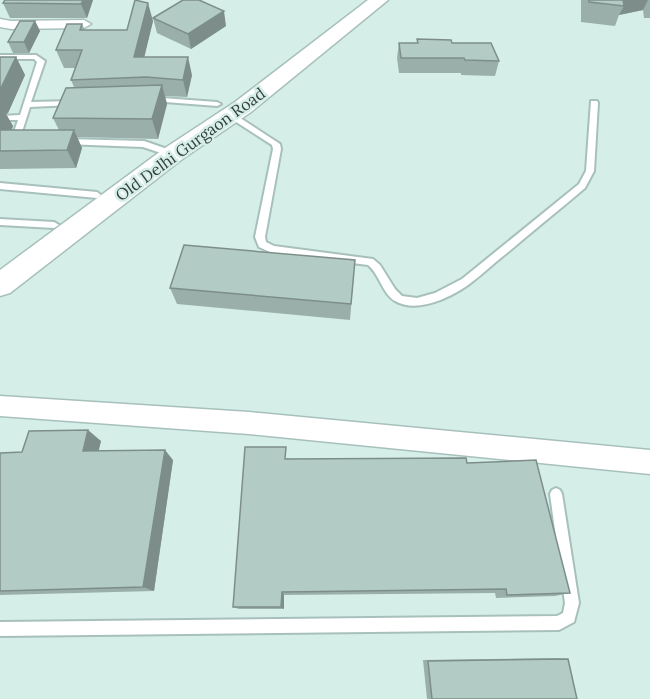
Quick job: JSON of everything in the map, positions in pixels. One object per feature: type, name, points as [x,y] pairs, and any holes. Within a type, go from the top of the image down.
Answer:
[{"type":"main road","name":"Old Delhi Gurgaon Road","points":[[224,110],[355,0]]},
{"type":"main road","name":"Old Delhi Gurgaon Road","points":[[0,265],[54,225],[224,110],[379,0]]},
{"type":"main road","name":"Old Delhi Gurgaon Road","points":[[0,285],[164,151]]},
{"type":"street","points":[[2,18],[10,25],[84,24]]},
{"type":"street","points":[[0,406],[249,423],[650,462]]},
{"type":"lane","points":[[0,57],[36,57],[41,61],[16,141],[24,143]]},
{"type":"lane","points":[[144,100],[224,110],[276,144],[261,237],[262,244],[272,249],[370,262],[376,265],[393,294],[399,299],[423,301],[447,293],[465,282],[582,186],[590,171],[594,103]]},
{"type":"lane","points":[[26,105],[81,102]]},
{"type":"lane","points":[[0,118],[22,117]]},
{"type":"lane","points":[[57,142],[132,143],[164,151]]},
{"type":"lane","points":[[0,186],[97,195]]},
{"type":"lane","points":[[0,222],[54,225]]},
{"type":"lane","points":[[0,628],[559,623],[569,617],[572,603],[556,494]]},
{"type":"building","points":[[5,0],[83,0],[81,4],[3,3]]},
{"type":"building","points":[[135,0],[148,3],[134,57],[188,57],[183,80],[146,77],[71,80],[82,50],[56,50],[67,24],[82,24],[80,30],[127,30]]},
{"type":"building","points":[[183,0],[199,0],[224,11],[188,34],[153,18]]},
{"type":"building","points":[[589,0],[623,0],[624,6],[589,2]]},
{"type":"building","points":[[20,21],[35,21],[24,42],[8,42]]},
{"type":"building","points":[[417,39],[451,40],[452,43],[491,43],[499,61],[465,60],[464,58],[401,58],[399,43],[418,43]]},
{"type":"building","points":[[0,57],[16,57],[0,90]]},
{"type":"building","points":[[162,85],[152,119],[53,118],[66,88]]},
{"type":"building","points":[[0,130],[74,130],[67,150],[0,151]]},
{"type":"building","points":[[184,245],[355,260],[351,304],[170,288]]},
{"type":"building","points":[[88,430],[83,451],[165,450],[143,587],[0,591],[0,453],[22,452],[29,431]]},
{"type":"building","points":[[245,447],[286,447],[285,459],[466,458],[467,463],[536,460],[570,593],[507,595],[506,589],[282,592],[281,607],[233,607]]},
{"type":"building","points":[[568,659],[577,699],[432,699],[428,661]]}]
